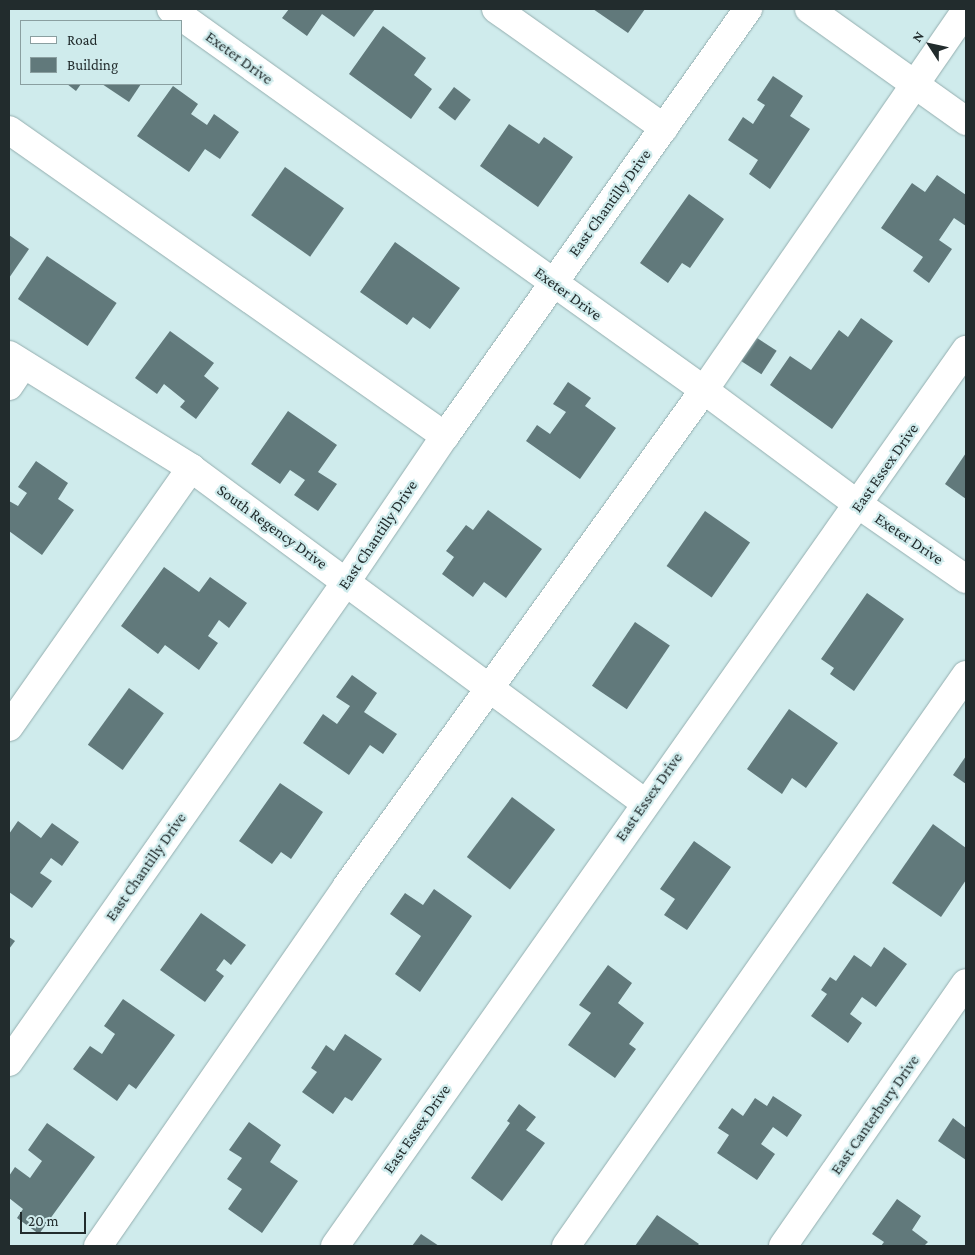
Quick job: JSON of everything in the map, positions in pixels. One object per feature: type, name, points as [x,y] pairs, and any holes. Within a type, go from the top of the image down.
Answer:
[{"type":"street","name":"Exeter Drive","points":[[171,9],[704,390],[859,505],[966,579]]},
{"type":"street","points":[[496,9],[664,128]]},
{"type":"street","name":"East Chantilly Drive","points":[[9,1062],[346,582],[445,436],[748,9]]},
{"type":"street","points":[[809,9],[966,122]]},
{"type":"street","points":[[98,1246],[342,894],[704,390],[966,10]]},
{"type":"street","points":[[9,130],[445,436]]},
{"type":"street","name":"East Essex Drive","points":[[335,1246],[645,803],[859,505],[966,350]]},
{"type":"street","name":"South Regency Drive","points":[[13,369],[191,468],[645,803]]},
{"type":"street","points":[[9,727],[191,468]]},
{"type":"street","points":[[566,1246],[966,675]]},
{"type":"street","name":"East Canterbury Drive","points":[[783,1246],[966,983]]},
{"type":"building","points":[[289,9],[375,9],[354,37],[322,14],[307,36],[282,18]]},
{"type":"building","points":[[593,9],[645,9],[628,33]]},
{"type":"building","points":[[383,26],[426,58],[414,75],[432,89],[411,119],[349,74]]},
{"type":"building","points":[[773,76],[803,96],[790,116],[810,129],[770,189],[749,174],[758,160],[728,140],[743,117],[753,124],[765,105],[757,100]]},
{"type":"building","points":[[68,85],[80,85],[76,91]]},
{"type":"building","points":[[104,85],[140,85],[129,102]]},
{"type":"building","points":[[173,86],[198,104],[191,114],[207,125],[214,114],[239,132],[220,159],[205,149],[189,172],[137,136]]},
{"type":"building","points":[[454,87],[471,100],[455,120],[438,108]]},
{"type":"building","points":[[509,124],[539,144],[544,137],[573,157],[538,207],[480,166]]},
{"type":"building","points":[[285,167],[344,208],[310,257],[251,215]]},
{"type":"building","points":[[937,175],[966,195],[966,226],[954,218],[939,240],[952,249],[929,283],[913,271],[923,257],[881,228],[912,183],[925,192]]},
{"type":"building","points":[[689,194],[724,219],[690,268],[682,263],[668,283],[640,263]]},
{"type":"building","points":[[9,235],[29,249],[9,278]]},
{"type":"building","points":[[395,242],[460,288],[430,329],[413,317],[407,325],[360,292]]},
{"type":"building","points":[[47,256],[117,303],[88,346],[18,299]]},
{"type":"building","points":[[861,318],[893,341],[832,429],[770,385],[790,356],[811,370],[839,330],[848,337]]},
{"type":"building","points":[[170,331],[214,363],[204,376],[219,388],[196,419],[180,407],[185,401],[164,384],[157,394],[135,378]]},
{"type":"building","points":[[754,336],[777,351],[761,374],[739,359]]},
{"type":"building","points":[[568,382],[591,398],[585,406],[616,428],[580,479],[526,441],[537,425],[550,434],[566,412],[553,404]]},
{"type":"building","points":[[288,411],[337,445],[318,472],[337,484],[318,511],[294,495],[305,480],[290,470],[280,484],[251,464]]},
{"type":"building","points":[[966,453],[966,499],[945,484]]},
{"type":"building","points":[[36,461],[68,483],[58,499],[74,510],[42,555],[9,531],[9,501],[18,506],[27,493],[18,487]]},
{"type":"building","points":[[488,510],[542,549],[506,598],[484,582],[473,597],[442,574],[454,557],[446,551],[466,525],[473,530]]},
{"type":"building","points":[[705,511],[750,543],[712,597],[667,566]]},
{"type":"building","points":[[164,567],[199,592],[210,577],[247,603],[229,628],[219,620],[208,636],[218,643],[199,670],[165,645],[158,654],[121,626]]},
{"type":"building","points":[[867,593],[904,619],[854,691],[830,674],[834,668],[821,659]]},
{"type":"building","points":[[635,622],[670,645],[627,709],[592,686]]},
{"type":"building","points":[[352,675],[377,693],[364,712],[397,734],[383,754],[370,745],[349,775],[303,743],[323,714],[337,724],[350,706],[336,697]]},
{"type":"building","points":[[129,688],[164,713],[123,770],[88,745]]},
{"type":"building","points":[[789,709],[838,743],[806,788],[792,778],[782,794],[747,769]]},
{"type":"building","points":[[966,756],[966,784],[953,775]]},
{"type":"building","points":[[280,783],[323,812],[291,859],[281,852],[272,864],[239,841]]},
{"type":"building","points":[[512,797],[555,829],[510,889],[467,857]]},
{"type":"building","points":[[18,821],[41,838],[52,823],[79,842],[62,866],[51,858],[40,873],[52,881],[32,908],[9,892],[9,834]]},
{"type":"building","points":[[933,824],[966,848],[966,880],[941,917],[892,883]]},
{"type":"building","points":[[694,841],[731,867],[687,930],[664,915],[675,899],[660,889]]},
{"type":"building","points":[[434,889],[472,916],[420,992],[395,974],[421,936],[390,914],[405,893],[423,905]]},
{"type":"building","points":[[201,913],[246,945],[231,965],[224,959],[216,970],[224,976],[205,1002],[160,970]]},
{"type":"building","points":[[9,937],[15,941],[9,949]]},
{"type":"building","points":[[884,947],[907,964],[876,1007],[862,997],[850,1014],[862,1023],[848,1043],[811,1016],[827,994],[821,990],[830,977],[836,981],[854,955],[871,967]]},
{"type":"building","points":[[608,965],[632,983],[618,1003],[644,1023],[629,1044],[636,1049],[615,1078],[568,1045],[591,1013],[579,1005]]},
{"type":"building","points":[[123,999],[175,1035],[136,1089],[129,1084],[117,1101],[73,1069],[90,1046],[102,1054],[115,1034],[104,1026]]},
{"type":"building","points":[[345,1034],[382,1059],[352,1101],[345,1097],[333,1114],[302,1092],[317,1072],[311,1068],[326,1045],[334,1051]]},
{"type":"building","points":[[773,1096],[802,1115],[787,1137],[773,1127],[761,1144],[775,1154],[757,1180],[717,1153],[729,1135],[718,1128],[732,1108],[743,1116],[755,1098],[767,1106]]},
{"type":"building","points":[[519,1104],[536,1117],[526,1130],[545,1143],[502,1201],[471,1178],[510,1123],[507,1121]]},
{"type":"building","points":[[953,1118],[966,1128],[966,1160],[938,1141]]},
{"type":"building","points":[[249,1122],[281,1145],[270,1162],[298,1181],[262,1233],[228,1209],[242,1189],[227,1179],[242,1158],[229,1150]]},
{"type":"building","points":[[47,1123],[95,1157],[39,1234],[17,1218],[23,1209],[9,1198],[9,1176],[15,1167],[30,1178],[42,1161],[28,1150]]},
{"type":"building","points":[[897,1199],[921,1216],[912,1230],[928,1242],[924,1246],[881,1246],[884,1242],[872,1234]]},
{"type":"building","points":[[657,1215],[699,1244],[697,1246],[635,1246]]},
{"type":"building","points":[[421,1234],[439,1246],[412,1246]]}]
